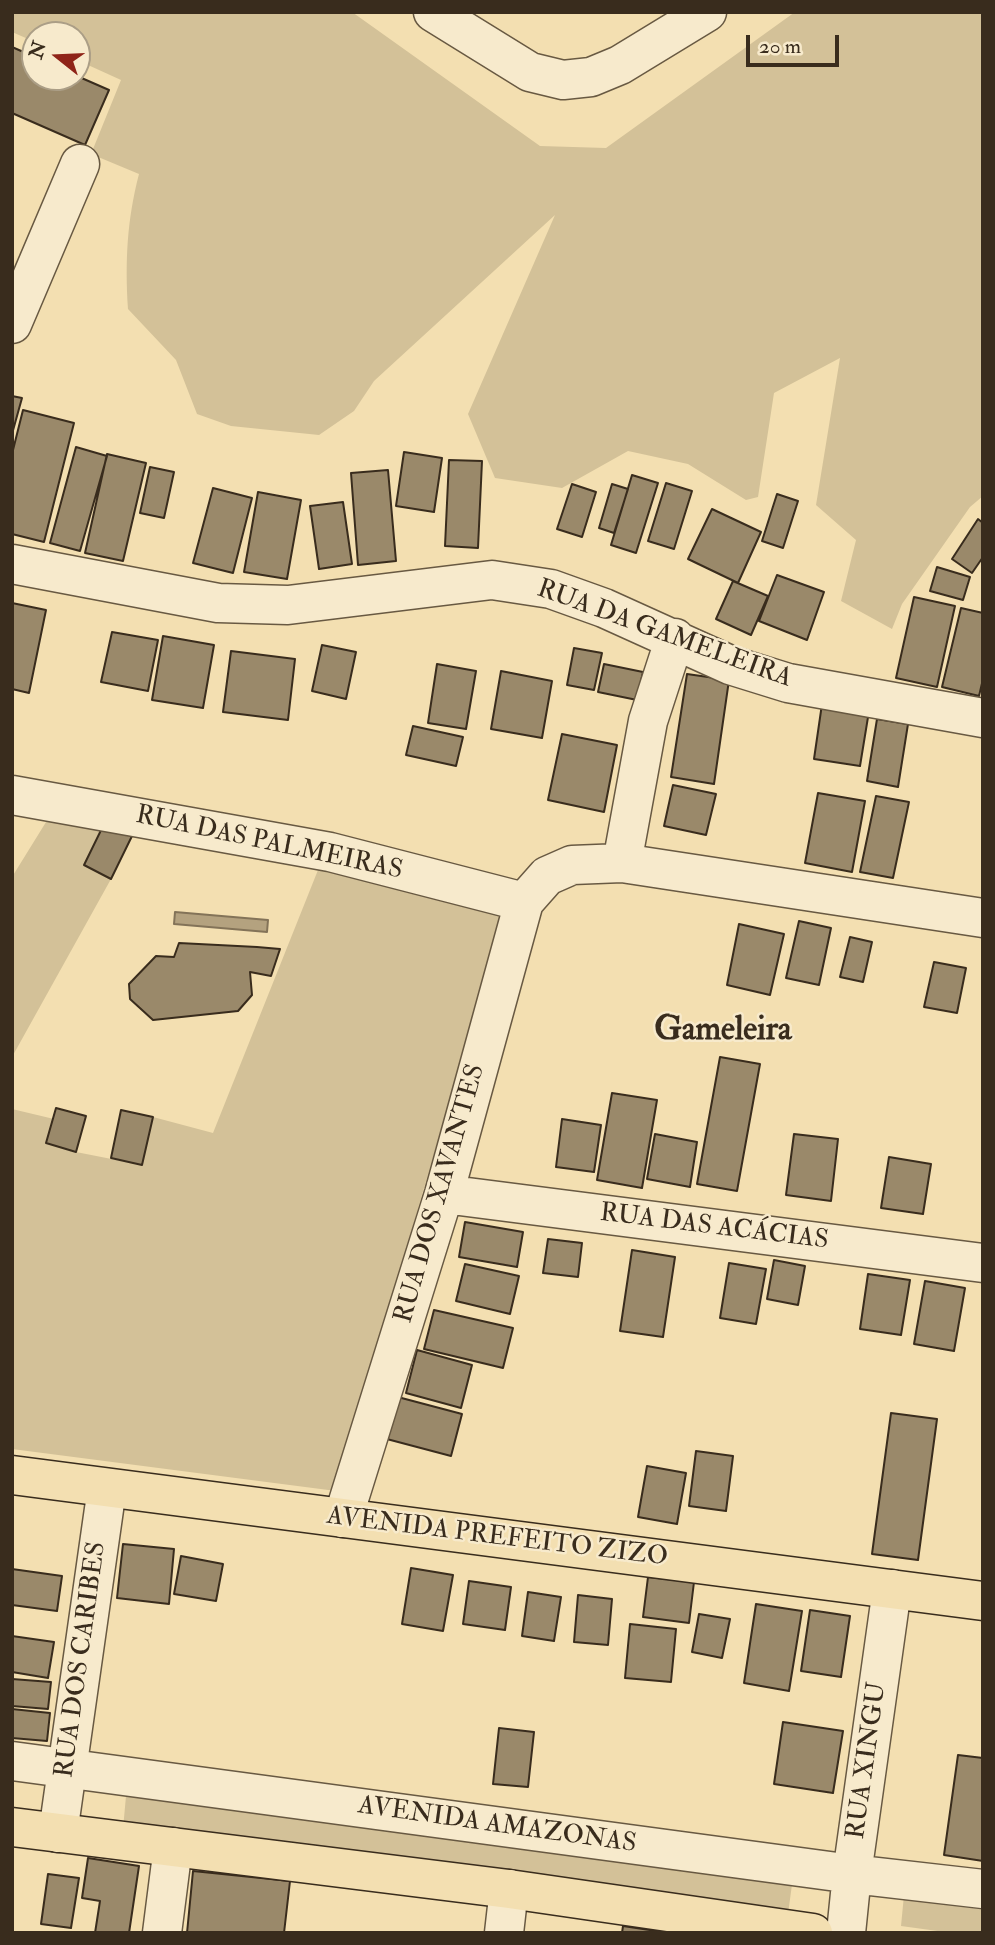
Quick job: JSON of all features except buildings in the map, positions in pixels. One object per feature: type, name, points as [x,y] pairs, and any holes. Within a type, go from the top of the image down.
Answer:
[{"type":"main road","name":"AVENIDA PREFEITO ZIZO","points":[[12,1475],[983,1601]]},
{"type":"main road","points":[[12,1827],[509,1889],[813,1933]]},
{"type":"street","points":[[433,12],[530,72],[563,80],[591,77],[620,65],[707,12]]},
{"type":"street","points":[[12,324],[80,164]]},
{"type":"street","name":"RUA DA GAMELEIRA","points":[[12,564],[218,603],[288,605],[492,580],[551,589],[604,608],[730,664],[788,683],[983,718]]},
{"type":"street","points":[[622,863],[648,721],[675,638]]},
{"type":"street","name":"RUA DAS PALMEIRAS","points":[[12,795],[536,889]]},
{"type":"street","points":[[536,889],[572,865],[622,863],[983,918]]},
{"type":"street","name":"RUA DOS XAVANTES","points":[[343,1518],[536,889]]},
{"type":"street","name":"RUA DAS ACÁCIAS","points":[[444,1194],[983,1262]]},
{"type":"street","name":"RUA DOS CARIBES","points":[[58,1833],[107,1488]]},
{"type":"street","name":"RUA XINGU","points":[[846,1933],[892,1589]]},
{"type":"street","name":"AVENIDA AMAZONAS","points":[[12,1761],[852,1874],[983,1889]]},
{"type":"street","points":[[162,1933],[173,1847]]},
{"type":"street","points":[[504,1933],[509,1889]]},
{"type":"shaded area","points":[[12,12],[352,12],[540,146],[606,148],[795,12],[983,12],[983,496],[970,507],[902,604],[892,629],[841,601],[856,540],[816,505],[840,358],[774,393],[758,497],[746,500],[688,464],[628,451],[562,488],[495,478],[468,414],[555,215],[374,381],[354,411],[319,435],[231,426],[197,414],[176,360],[128,309],[128,241],[139,174],[91,154],[121,80],[91,66],[91,21],[21,21],[21,36],[12,32]]},
{"type":"shaded area","points":[[51,814],[106,820],[85,864],[111,879],[12,1057],[12,877]]},
{"type":"shaded area","points":[[322,860],[503,907],[498,933],[336,1491],[12,1449],[12,1109],[54,1119],[76,1152],[142,1165],[153,1117],[213,1133]]},
{"type":"shaded area","points":[[175,912],[268,920],[267,932],[174,924]]},
{"type":"shaded area","points":[[126,1796],[793,1877],[788,1914],[123,1829]]},
{"type":"shaded area","points":[[904,1895],[983,1905],[983,1933],[952,1933],[901,1926]]},
{"type":"district","name":"Gameleira","points":[[723,1032]]}]
